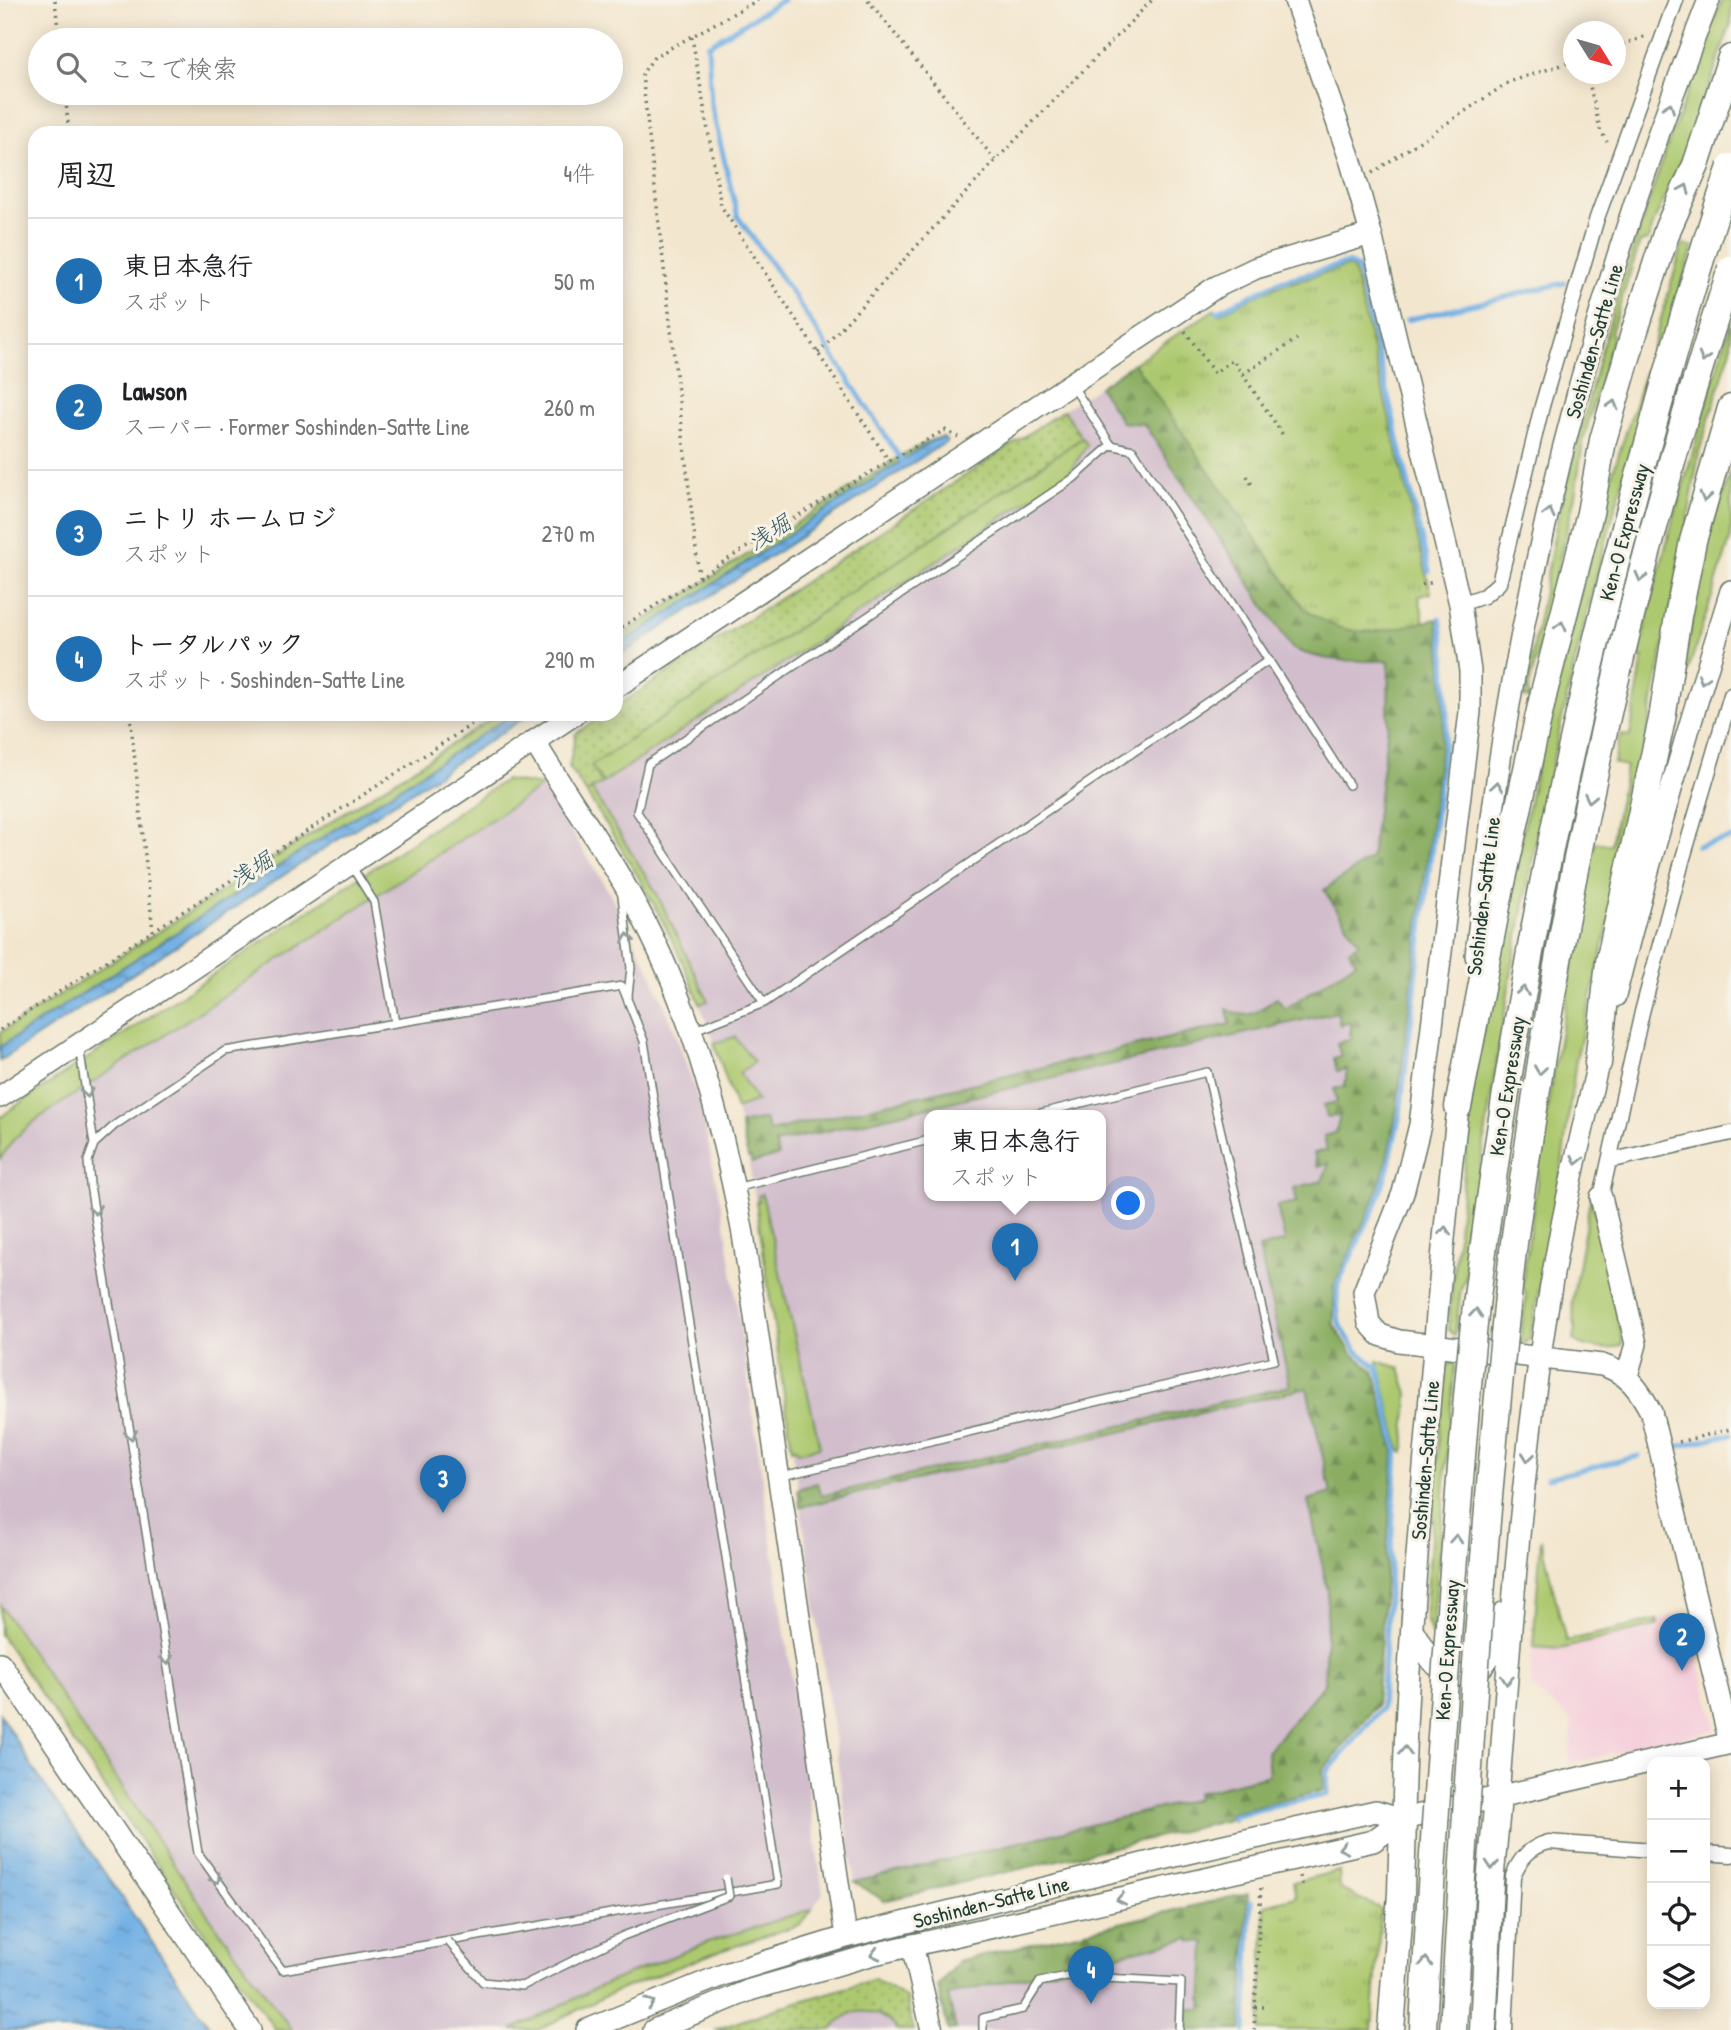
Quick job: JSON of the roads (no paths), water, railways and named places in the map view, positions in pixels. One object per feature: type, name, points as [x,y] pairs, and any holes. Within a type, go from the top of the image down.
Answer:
[{"type":"highway","points":[[1458,1107],[1498,901],[1544,692],[1590,513],[1603,440],[1668,228],[1696,165],[1731,58]]},
{"type":"highway","name":"Ken-O Expressway","points":[[1444,2020],[1432,1846],[1462,1457],[1478,1294],[1503,1107],[1536,912],[1580,702],[1621,538],[1654,421],[1731,167]]},
{"type":"highway","name":"Ken-O Expressway","points":[[1444,2020],[1464,1838],[1494,1452],[1514,1247],[1547,1018],[1608,712],[1648,550],[1731,269]]},
{"type":"highway","points":[[1598,1063],[1609,962],[1662,719],[1693,541],[1731,408]]},
{"type":"highway","points":[[1483,2030],[1479,1995],[1498,1797]]},
{"type":"highway","points":[[1391,2030],[1400,1979],[1403,1819]]},
{"type":"street","points":[[1295,0],[1357,183],[1371,234],[1460,604],[1470,671],[1470,712],[1420,1125],[1403,1193],[1364,1293],[1368,1324],[1380,1335],[1399,1341],[1602,1364],[1627,1376],[1641,1392],[1651,1412],[1660,1446],[1730,1743]]},
{"type":"street","points":[[1460,604],[1484,596],[1499,583],[1542,406],[1597,218],[1676,0]]},
{"type":"street","name":"Soshinden-Satte Line","points":[[1403,1819],[1412,1629],[1434,1345],[1458,1107],[1502,747],[1534,579],[1590,346],[1612,270],[1655,143],[1710,0]]},
{"type":"street","points":[[623,682],[1216,287],[1255,268],[1371,234]]},
{"type":"street","points":[[1498,1797],[1516,1563],[1541,1357],[1562,1221],[1639,899],[1690,719],[1731,591]]},
{"type":"street","points":[[1627,1376],[1636,1344],[1601,1197],[1642,1012],[1683,858],[1731,695]]},
{"type":"street","points":[[0,1097],[564,721]]},
{"type":"street","points":[[534,741],[620,877],[655,942],[692,1031],[727,1153],[743,1234],[846,1937]]},
{"type":"street","points":[[1609,1161],[1731,1133]]},
{"type":"street","points":[[1412,1629],[1438,1667],[1451,1674],[1462,1675],[1482,1667],[1490,1657],[1499,1631],[1516,1563]]},
{"type":"street","points":[[0,1663],[250,2030]]},
{"type":"street","name":"Soshinden-Satte Line","points":[[654,2030],[750,1990],[797,1975],[912,1945],[1373,1841],[1403,1819],[1730,1743]]},
{"type":"street","name":"Soshinden-Satte Line","points":[[587,2030],[725,1973],[846,1937],[1126,1868],[1376,1811],[1403,1819]]},
{"type":"street","points":[[1505,2030],[1513,1876],[1518,1863],[1535,1846],[1549,1842],[1647,1850]]},
{"type":"street","points":[[1710,1853],[1731,1855]]},
{"type":"street","points":[[912,1945],[932,2030]]},
{"type":"lane","points":[[1071,385],[1111,445],[1133,450],[1349,785]]},
{"type":"lane","points":[[764,1003],[638,811],[648,764],[1074,478],[1111,445]]},
{"type":"lane","points":[[692,1031],[764,1003],[1269,660]]},
{"type":"lane","points":[[350,863],[374,902],[395,1023]]},
{"type":"lane","points":[[620,877],[631,968],[628,999]]},
{"type":"lane","points":[[79,1043],[94,1144],[88,1161],[90,1185],[198,1853],[282,1970],[778,1884],[644,1041],[622,986],[225,1051],[115,1125],[94,1144]]},
{"type":"lane","points":[[779,1476],[1274,1360],[1207,1072],[1053,1110]]},
{"type":"lane","points":[[734,1188],[924,1141]]},
{"type":"lane","points":[[448,1941],[483,1982],[522,1986],[623,1936],[729,1896],[726,1878]]},
{"type":"lane","points":[[983,2030],[983,2018],[1023,2009],[1040,1982],[1066,1976],[1181,1982],[1179,2030]]},
{"type":"lane","points":[[1416,2002],[1444,2020]]},
{"type":"water","points":[[944,438],[947,442],[623,653],[623,642],[933,440]]},
{"type":"water","points":[[502,721],[519,721],[0,1061],[0,1047]]},
{"type":"water","points":[[0,1714],[33,1768],[212,2030],[0,2030]]},
{"type":"waterway","points":[[783,0],[708,45],[711,104],[738,217],[788,287],[904,464]]},
{"type":"waterway","points":[[1217,312],[1278,282],[1348,263],[1358,268],[1429,571]]},
{"type":"waterway","points":[[1407,320],[1564,283]]},
{"type":"waterway","points":[[1233,1820],[1232,1816],[1328,1794],[1327,1772],[1381,1709],[1397,1451],[1378,1368],[1356,1350],[1339,1324],[1337,1301],[1338,1284],[1377,1202],[1400,1114],[1447,719],[1445,657],[1440,618]]},
{"type":"waterway","points":[[1697,846],[1731,838]]},
{"type":"waterway","points":[[1679,1446],[1731,1434]]},
{"type":"waterway","points":[[1547,1478],[1639,1456]]},
{"type":"waterway","points":[[1245,2030],[1251,1901]]},
{"type":"place","name":"東日本急行","points":[[1015,1281]]},
{"type":"place","name":"ニトリ ホームロジ","points":[[443,1513]]},
{"type":"place","name":"Lawson","points":[[1682,1671]]},
{"type":"place","name":"トータルパック","points":[[1091,2004]]},
{"type":"water label","name":"浅堀","points":[[769,532]]},
{"type":"water label","name":"浅堀","points":[[251,869]]}]
